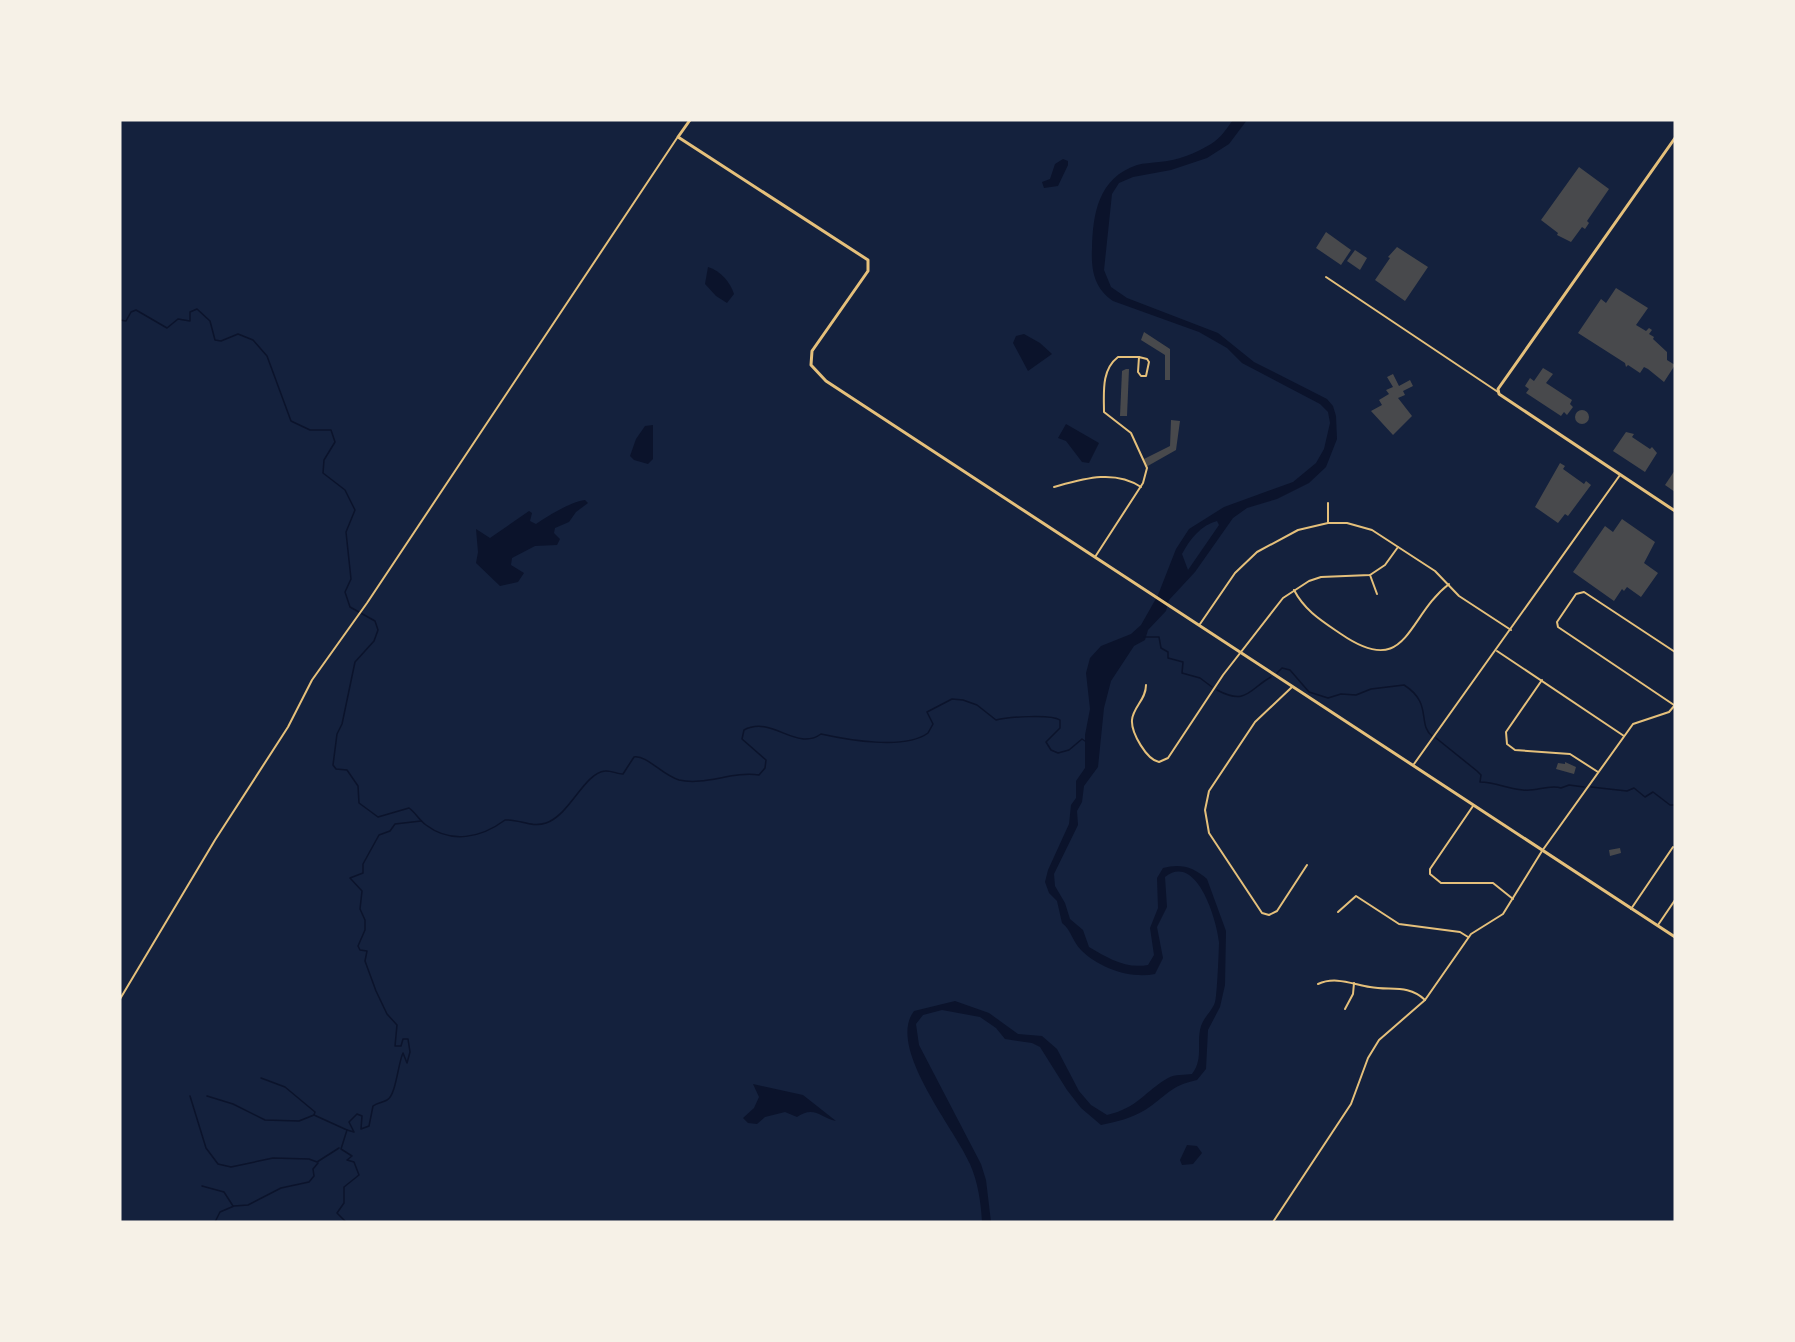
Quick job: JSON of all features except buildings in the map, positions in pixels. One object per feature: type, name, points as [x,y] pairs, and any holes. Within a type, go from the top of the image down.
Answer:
[{"type":"street","points":[[120,999],[215,840],[288,727],[315,675],[367,603],[690,120]]},
{"type":"street","points":[[678,137],[868,260],[868,271],[812,351],[811,365],[820,376],[1675,937]]},
{"type":"street","points":[[1498,392],[1500,385],[1675,138]]},
{"type":"street","points":[[1326,277],[1675,511]]},
{"type":"street","points":[[1095,556],[1141,487],[1147,468],[1132,436],[1104,412],[1105,378],[1108,369],[1118,357],[1139,357],[1145,358],[1149,362],[1149,372],[1144,377],[1138,372],[1139,357]]},
{"type":"street","points":[[1414,764],[1620,475]]},
{"type":"street","points":[[1054,487],[1092,477],[1124,478],[1141,487]]},
{"type":"street","points":[[1328,503],[1328,523]]},
{"type":"street","points":[[1199,625],[1235,573],[1257,552],[1289,533],[1328,523],[1362,526],[1398,547],[1435,571],[1463,600],[1511,630]]},
{"type":"street","points":[[1146,686],[1144,698],[1132,716],[1132,723],[1148,756],[1156,762],[1163,761],[1168,758],[1223,675],[1242,654],[1279,602],[1294,590],[1321,577],[1370,575],[1384,565],[1398,547]]},
{"type":"street","points":[[1370,575],[1377,594]]},
{"type":"street","points":[[1294,590],[1305,608],[1352,642],[1370,650],[1383,651],[1404,640],[1432,600],[1449,584]]},
{"type":"street","points":[[1273,1222],[1355,1098],[1375,1044],[1425,1000],[1468,937],[1501,916],[1542,851],[1635,722],[1666,713],[1675,706],[1558,627],[1557,622],[1576,594],[1584,592],[1675,652]]},
{"type":"street","points":[[1496,650],[1624,735]]},
{"type":"street","points":[[1542,680],[1506,732],[1507,744],[1515,750],[1570,754],[1598,772]]},
{"type":"street","points":[[1292,687],[1256,722],[1209,791],[1205,819],[1209,833],[1254,905],[1262,913],[1269,915],[1277,911],[1307,865]]},
{"type":"street","points":[[1474,805],[1430,870],[1431,876],[1439,882],[1493,883],[1513,899]]},
{"type":"street","points":[[1631,909],[1673,847]]},
{"type":"street","points":[[1338,912],[1356,897],[1399,924],[1460,932],[1468,937]]},
{"type":"street","points":[[1657,926],[1675,900]]},
{"type":"street","points":[[1318,984],[1327,980],[1370,987],[1400,988],[1425,1000]]},
{"type":"street","points":[[1345,1009],[1353,994],[1354,983]]},
{"type":"water","points":[[1233,120],[1247,120],[1229,144],[1207,158],[1171,170],[1133,177],[1119,183],[1112,194],[1104,270],[1111,287],[1127,298],[1218,333],[1254,362],[1327,399],[1333,406],[1336,416],[1337,439],[1326,467],[1309,483],[1277,499],[1247,508],[1233,518],[1195,572],[1169,600],[1166,611],[1148,630],[1145,640],[1134,646],[1111,681],[1104,708],[1098,767],[1084,786],[1082,802],[1077,811],[1078,825],[1054,874],[1055,886],[1065,903],[1070,919],[1083,930],[1089,947],[1117,962],[1140,966],[1148,965],[1154,955],[1150,928],[1158,908],[1157,878],[1163,868],[1187,867],[1207,879],[1226,931],[1225,985],[1220,1007],[1208,1030],[1206,1069],[1197,1080],[1174,1088],[1140,1113],[1101,1125],[1081,1108],[1040,1047],[1032,1043],[1005,1039],[996,1028],[980,1017],[942,1010],[923,1015],[916,1024],[919,1045],[981,1164],[986,1180],[991,1222],[982,1222],[979,1193],[970,1164],[915,1066],[909,1045],[908,1026],[914,1011],[955,1001],[989,1013],[1018,1034],[1042,1036],[1057,1049],[1079,1091],[1091,1105],[1107,1115],[1134,1104],[1168,1078],[1192,1074],[1199,1058],[1201,1026],[1215,1002],[1219,946],[1217,932],[1203,892],[1196,881],[1187,874],[1176,872],[1165,877],[1167,907],[1157,927],[1163,958],[1155,974],[1145,975],[1115,971],[1097,962],[1081,950],[1062,923],[1057,901],[1049,893],[1045,882],[1048,870],[1069,824],[1071,805],[1076,798],[1076,781],[1085,768],[1085,735],[1090,709],[1086,673],[1090,658],[1101,646],[1131,634],[1141,625],[1158,595],[1176,549],[1189,529],[1224,507],[1293,482],[1316,463],[1324,449],[1330,423],[1328,412],[1320,404],[1242,363],[1227,348],[1199,332],[1113,301],[1098,284],[1093,271],[1096,210],[1106,188],[1114,179],[1137,165],[1173,160],[1199,150],[1218,139]],"holes":[[[1217,521],[1219,525],[1188,570],[1182,554],[1189,543],[1196,533],[1206,526]]]},
{"type":"water","points":[[1063,159],[1068,161],[1068,165],[1058,186],[1044,188],[1042,182],[1050,179],[1055,164]]},
{"type":"water","points":[[708,267],[721,274],[730,285],[734,294],[727,303],[716,296],[705,284]]},
{"type":"water","points":[[1024,334],[1040,343],[1052,354],[1028,371],[1013,343],[1016,336]]},
{"type":"water","points":[[1066,424],[1099,443],[1089,463],[1082,462],[1066,441],[1058,438]]},
{"type":"water","points":[[653,425],[653,459],[648,464],[634,460],[630,456],[636,439],[645,426]]},
{"type":"water","points":[[585,500],[588,503],[576,512],[569,522],[555,528],[554,533],[560,539],[557,545],[535,546],[512,558],[511,565],[524,573],[518,582],[500,586],[476,563],[478,552],[476,529],[490,538],[529,511],[532,513],[530,521],[536,524],[566,506]]},
{"type":"water","points":[[753,1084],[803,1095],[836,1121],[813,1112],[797,1117],[785,1112],[765,1117],[757,1124],[748,1123],[743,1118],[754,1108],[759,1097]]},
{"type":"water","points":[[1187,1145],[1197,1146],[1202,1153],[1193,1164],[1182,1165],[1180,1160]]},
{"type":"waterway","points":[[120,320],[126,321],[131,312],[136,310],[167,328],[178,319],[190,321],[190,312],[197,309],[210,321],[215,340],[221,341],[238,334],[253,340],[267,356],[291,421],[310,430],[331,430],[335,442],[324,460],[323,473],[345,490],[355,510],[346,532],[351,579],[345,592],[350,607],[375,621],[378,630],[374,641],[355,662],[342,724],[337,734],[333,765],[336,769],[347,770],[358,786],[359,803],[378,817],[409,808],[436,831],[456,837],[476,835],[505,820],[530,824],[546,823],[555,819],[597,773],[607,771],[623,774],[634,757],[644,759],[679,780],[699,781],[739,775],[759,775],[765,768],[766,760],[742,739],[744,730],[764,727],[802,739],[821,734],[876,742],[905,741],[928,733],[933,724],[927,712],[952,699],[977,705],[996,720],[1019,717],[1060,720],[1060,728],[1046,742],[1051,750],[1058,753],[1069,750],[1082,739],[1085,741]]},
{"type":"waterway","points":[[1144,637],[1159,637],[1161,648],[1168,652],[1168,658],[1183,662],[1182,673],[1200,678],[1212,687]]},
{"type":"waterway","points":[[1277,673],[1282,668],[1290,670],[1309,692],[1328,698],[1404,685],[1413,692],[1422,706],[1425,726],[1432,736]]},
{"type":"waterway","points":[[1217,690],[1227,695],[1241,696],[1271,677]]},
{"type":"waterway","points":[[1436,738],[1477,771],[1481,775],[1480,782],[1528,790],[1561,788],[1569,785],[1584,787]]},
{"type":"waterway","points":[[1591,787],[1627,791],[1634,788],[1645,797],[1653,792],[1670,805],[1675,805]]},
{"type":"waterway","points":[[346,1222],[337,1213],[344,1203],[344,1187],[359,1175],[354,1162],[347,1160],[352,1156],[341,1149],[347,1130],[354,1132],[349,1122],[357,1114],[362,1116],[361,1129],[369,1126],[373,1106],[390,1097],[403,1053],[407,1063],[410,1052],[408,1039],[403,1039],[401,1046],[395,1046],[397,1025],[387,1014],[376,991],[365,961],[367,951],[360,950],[358,946],[365,930],[365,920],[360,909],[362,891],[350,878],[363,873],[363,864],[379,835],[390,831],[395,824],[421,821]]},
{"type":"waterway","points":[[261,1078],[285,1087],[315,1112],[314,1115]]},
{"type":"waterway","points":[[190,1096],[206,1148],[218,1164],[231,1167],[273,1158],[309,1159],[317,1162],[339,1148]]},
{"type":"waterway","points":[[207,1096],[233,1104],[265,1120],[299,1121],[314,1115],[347,1130]]},
{"type":"waterway","points":[[215,1222],[220,1212],[234,1206],[248,1205],[281,1188],[309,1182],[314,1176],[313,1169],[318,1163]]},
{"type":"waterway","points":[[202,1186],[224,1192],[233,1206]]}]
